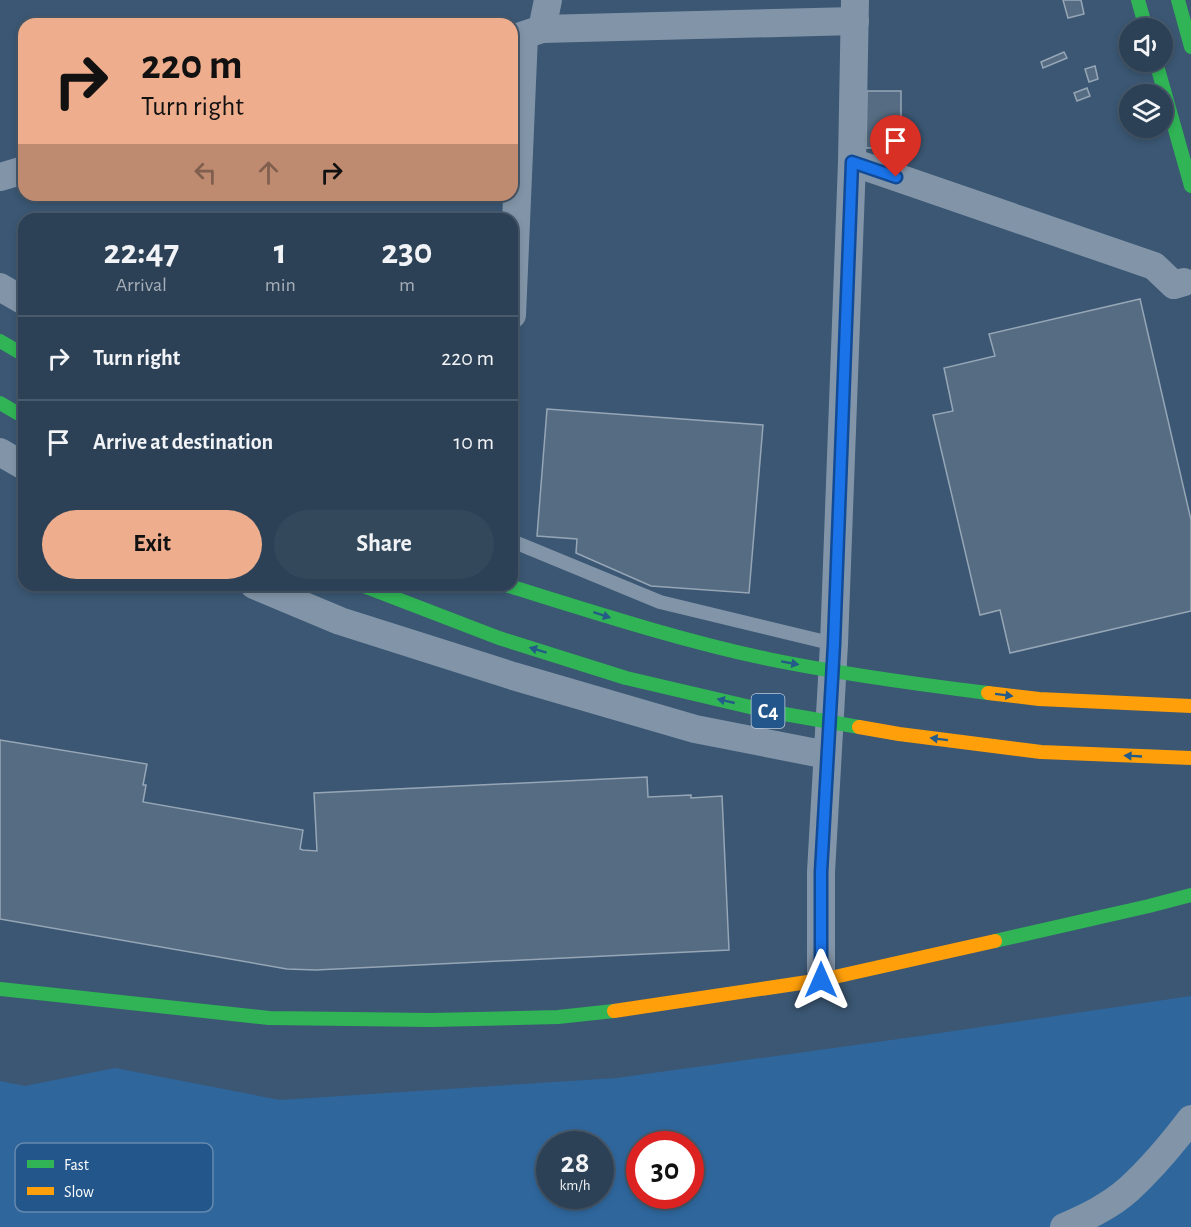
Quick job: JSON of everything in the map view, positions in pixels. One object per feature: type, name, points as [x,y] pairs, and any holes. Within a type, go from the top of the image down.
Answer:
[{"type":"main road","points":[[1138,0],[1143,18]]},
{"type":"main road","points":[[1178,0],[1191,47]]},
{"type":"main road","points":[[1159,72],[1191,186]]},
{"type":"main road","points":[[0,341],[18,352]]},
{"type":"main road","points":[[0,403],[18,414]]},
{"type":"main road","name":"C4","points":[[518,589],[633,625],[768,659],[902,683],[1039,699],[1191,706]]},
{"type":"main road","name":"C4","points":[[377,591],[499,638],[626,678],[767,711],[899,734],[1041,752],[1191,759]]},
{"type":"main road","points":[[0,989],[269,1018],[431,1020],[558,1017],[640,1008],[821,980],[1191,895]]},
{"type":"street","points":[[518,195],[526,35],[549,0]]},
{"type":"street","points":[[526,35],[855,10],[852,162],[834,644],[821,872],[821,980]]},
{"type":"street","points":[[852,162],[1154,266],[1174,285],[1184,282]]},
{"type":"street","points":[[0,177],[18,172]]},
{"type":"street","points":[[0,287],[18,298]]},
{"type":"street","points":[[0,452],[18,462]]},
{"type":"street","points":[[268,591],[340,621],[513,676],[695,729],[827,755]]},
{"type":"street","points":[[1064,1227],[1088,1216],[1127,1190],[1166,1152],[1191,1119]]},
{"type":"lane","points":[[518,543],[660,602],[834,644]]},
{"type":"shaded area","points":[[1191,996],[1191,1227],[0,1227],[0,1081],[25,1086],[115,1068],[280,1100],[617,1078]]},
{"type":"building","points":[[1063,0],[1081,0],[1084,14],[1068,18]]},
{"type":"building","points":[[1064,52],[1067,58],[1043,68],[1041,62]]},
{"type":"building","points":[[1095,66],[1098,79],[1089,82],[1085,69]]},
{"type":"building","points":[[1087,88],[1090,96],[1077,101],[1074,93]]},
{"type":"building","points":[[867,91],[901,91],[901,148],[866,148]]},
{"type":"building","points":[[1140,299],[1191,520],[1191,611],[1010,653],[1000,610],[980,615],[933,415],[953,411],[944,368],[995,356],[989,334]]},
{"type":"building","points":[[547,409],[763,425],[749,593],[651,586],[576,553],[577,539],[537,536]]},
{"type":"building","points":[[0,740],[147,764],[143,802],[303,830],[300,849],[303,850],[317,851],[314,793],[647,777],[648,797],[722,796],[729,950],[316,970],[287,969],[0,919]]},
{"type":"traffic: fast","points":[[1138,0],[1143,18]]},
{"type":"traffic: fast","points":[[1178,0],[1191,47]]},
{"type":"traffic: fast","points":[[1159,72],[1191,186]]},
{"type":"traffic: fast","points":[[0,341],[18,352]]},
{"type":"traffic: fast","points":[[0,403],[18,414]]},
{"type":"traffic: fast","points":[[518,589],[669,634],[768,659],[878,678],[988,693]]},
{"type":"traffic: fast","points":[[377,591],[499,638],[626,678],[767,711],[859,727]]},
{"type":"traffic: fast","points":[[995,941],[1191,895]]},
{"type":"traffic: fast","points":[[0,989],[269,1018],[431,1020],[558,1017],[614,1011]]},
{"type":"traffic: slow","points":[[988,693],[1039,699],[1191,706]]},
{"type":"traffic: slow","points":[[859,727],[1041,752],[1191,758]]},
{"type":"traffic: slow","points":[[614,1011],[821,980],[995,941]]},
{"type":"route","points":[[821,980],[821,872],[834,644],[852,162],[896,177]]}]
